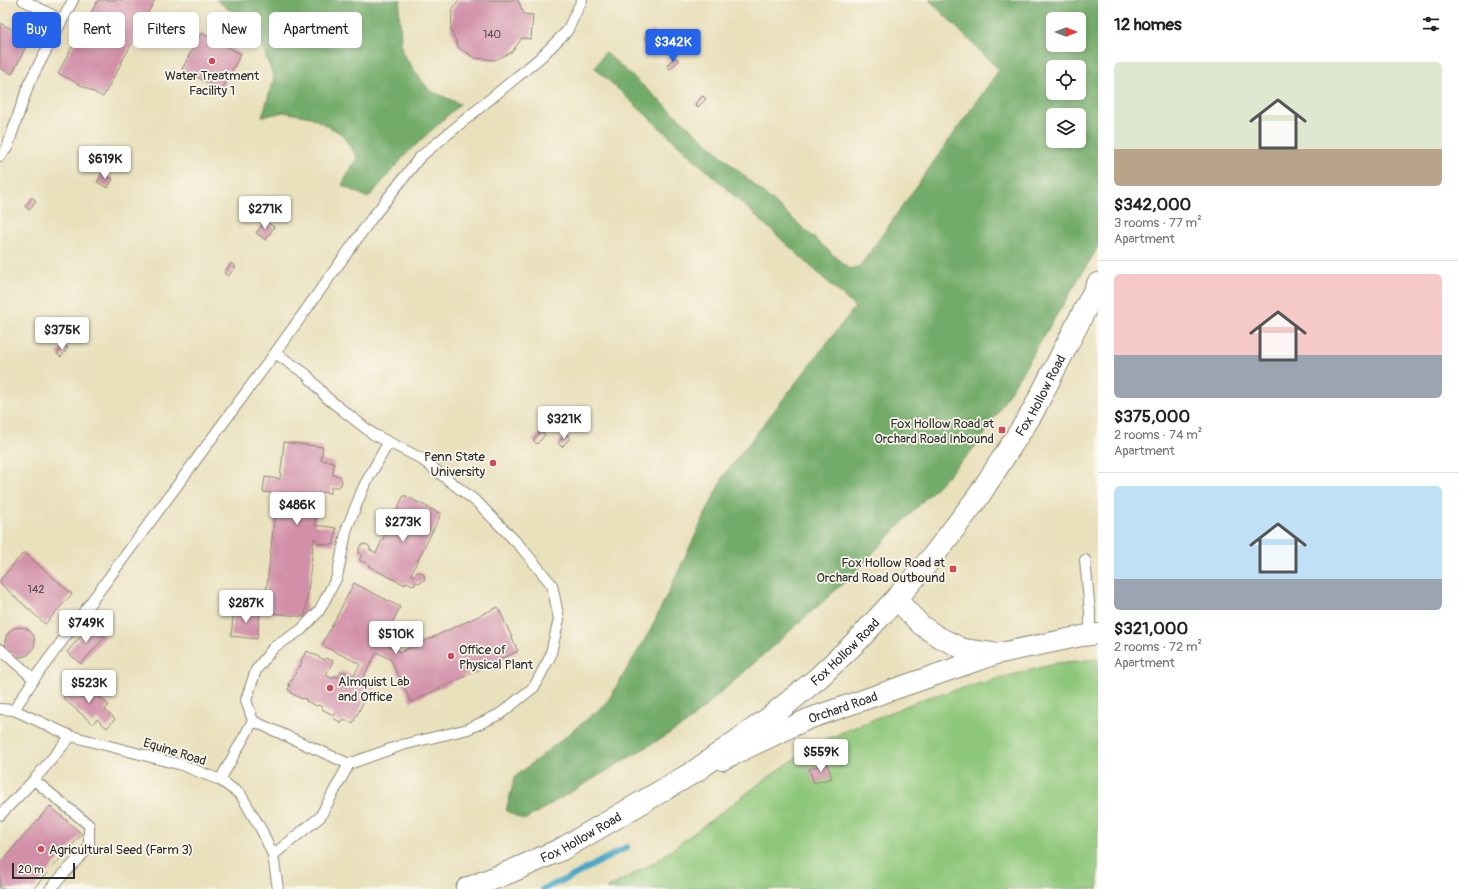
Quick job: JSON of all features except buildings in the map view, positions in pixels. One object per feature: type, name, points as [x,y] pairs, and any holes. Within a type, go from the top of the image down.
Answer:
[{"type":"main road","name":"Fox Hollow Road","points":[[467,889],[512,872],[562,849],[694,772],[768,719],[818,678],[858,640],[934,555],[978,497],[1032,413],[1098,284]]},
{"type":"street","name":"Orchard Road","points":[[896,599],[922,625],[937,636],[963,649],[996,654]]},
{"type":"street","name":"Orchard Road","points":[[694,772],[808,719],[996,654],[1094,635]]},
{"type":"lane","points":[[23,0],[62,20]]},
{"type":"lane","points":[[0,156],[7,148],[29,83],[73,0]]},
{"type":"lane","points":[[14,710],[34,679],[275,354],[372,218],[420,157],[546,52],[567,31],[582,0]]},
{"type":"lane","points":[[273,855],[320,817],[349,764],[402,745],[468,728],[500,714],[534,687],[550,657],[560,619],[552,585],[521,547],[478,503],[420,458],[373,434],[327,398],[306,374],[275,354]]},
{"type":"lane","points":[[349,764],[253,721],[246,700],[256,670],[274,647],[301,630],[319,611],[337,577],[347,528],[364,486],[388,443]]},
{"type":"lane","points":[[1085,560],[1090,612],[1094,635]]},
{"type":"lane","points":[[0,649],[34,679]]},
{"type":"lane","name":"Equine Road","points":[[0,709],[14,710],[72,736],[182,765],[220,780],[241,795],[262,831],[273,855],[278,889]]},
{"type":"lane","points":[[220,780],[253,721]]},
{"type":"lane","points":[[0,815],[34,780],[72,736]]},
{"type":"lane","points":[[34,780],[89,825],[89,847],[50,889]]},
{"type":"green space","points":[[216,0],[401,0],[399,9],[402,53],[429,90],[460,104],[407,153],[368,198],[342,185],[357,157],[342,134],[311,117],[283,112],[262,117],[274,78],[261,46],[261,12],[232,12]]},
{"type":"green space","points":[[929,0],[1098,0],[1098,247],[979,443],[847,580],[687,723],[524,820],[506,811],[515,777],[606,704],[651,629],[724,475],[855,307],[595,68],[605,52],[849,269],[860,266],[999,70]]},
{"type":"green space","points":[[1098,659],[1098,889],[606,889],[658,860],[763,781],[819,742],[925,698],[1057,663]]},
{"type":"waterway","points":[[543,889],[571,877],[627,847]]},
{"type":"place","name":"Water Treatment Facility 1","points":[[212,61]]},
{"type":"place","name":"Fox Hollow Road at Orchard Road Inbound","points":[[1002,430]]},
{"type":"place","name":"Penn State University","points":[[493,463]]},
{"type":"place","name":"Fox Hollow Road at Orchard Road Outbound","points":[[953,569]]},
{"type":"place","name":"Office of Physical Plant","points":[[451,656]]},
{"type":"place","name":"Almquist Lab and Office","points":[[330,688]]},
{"type":"place","name":"Agricultural Seed (Farm 3)","points":[[41,849]]}]
